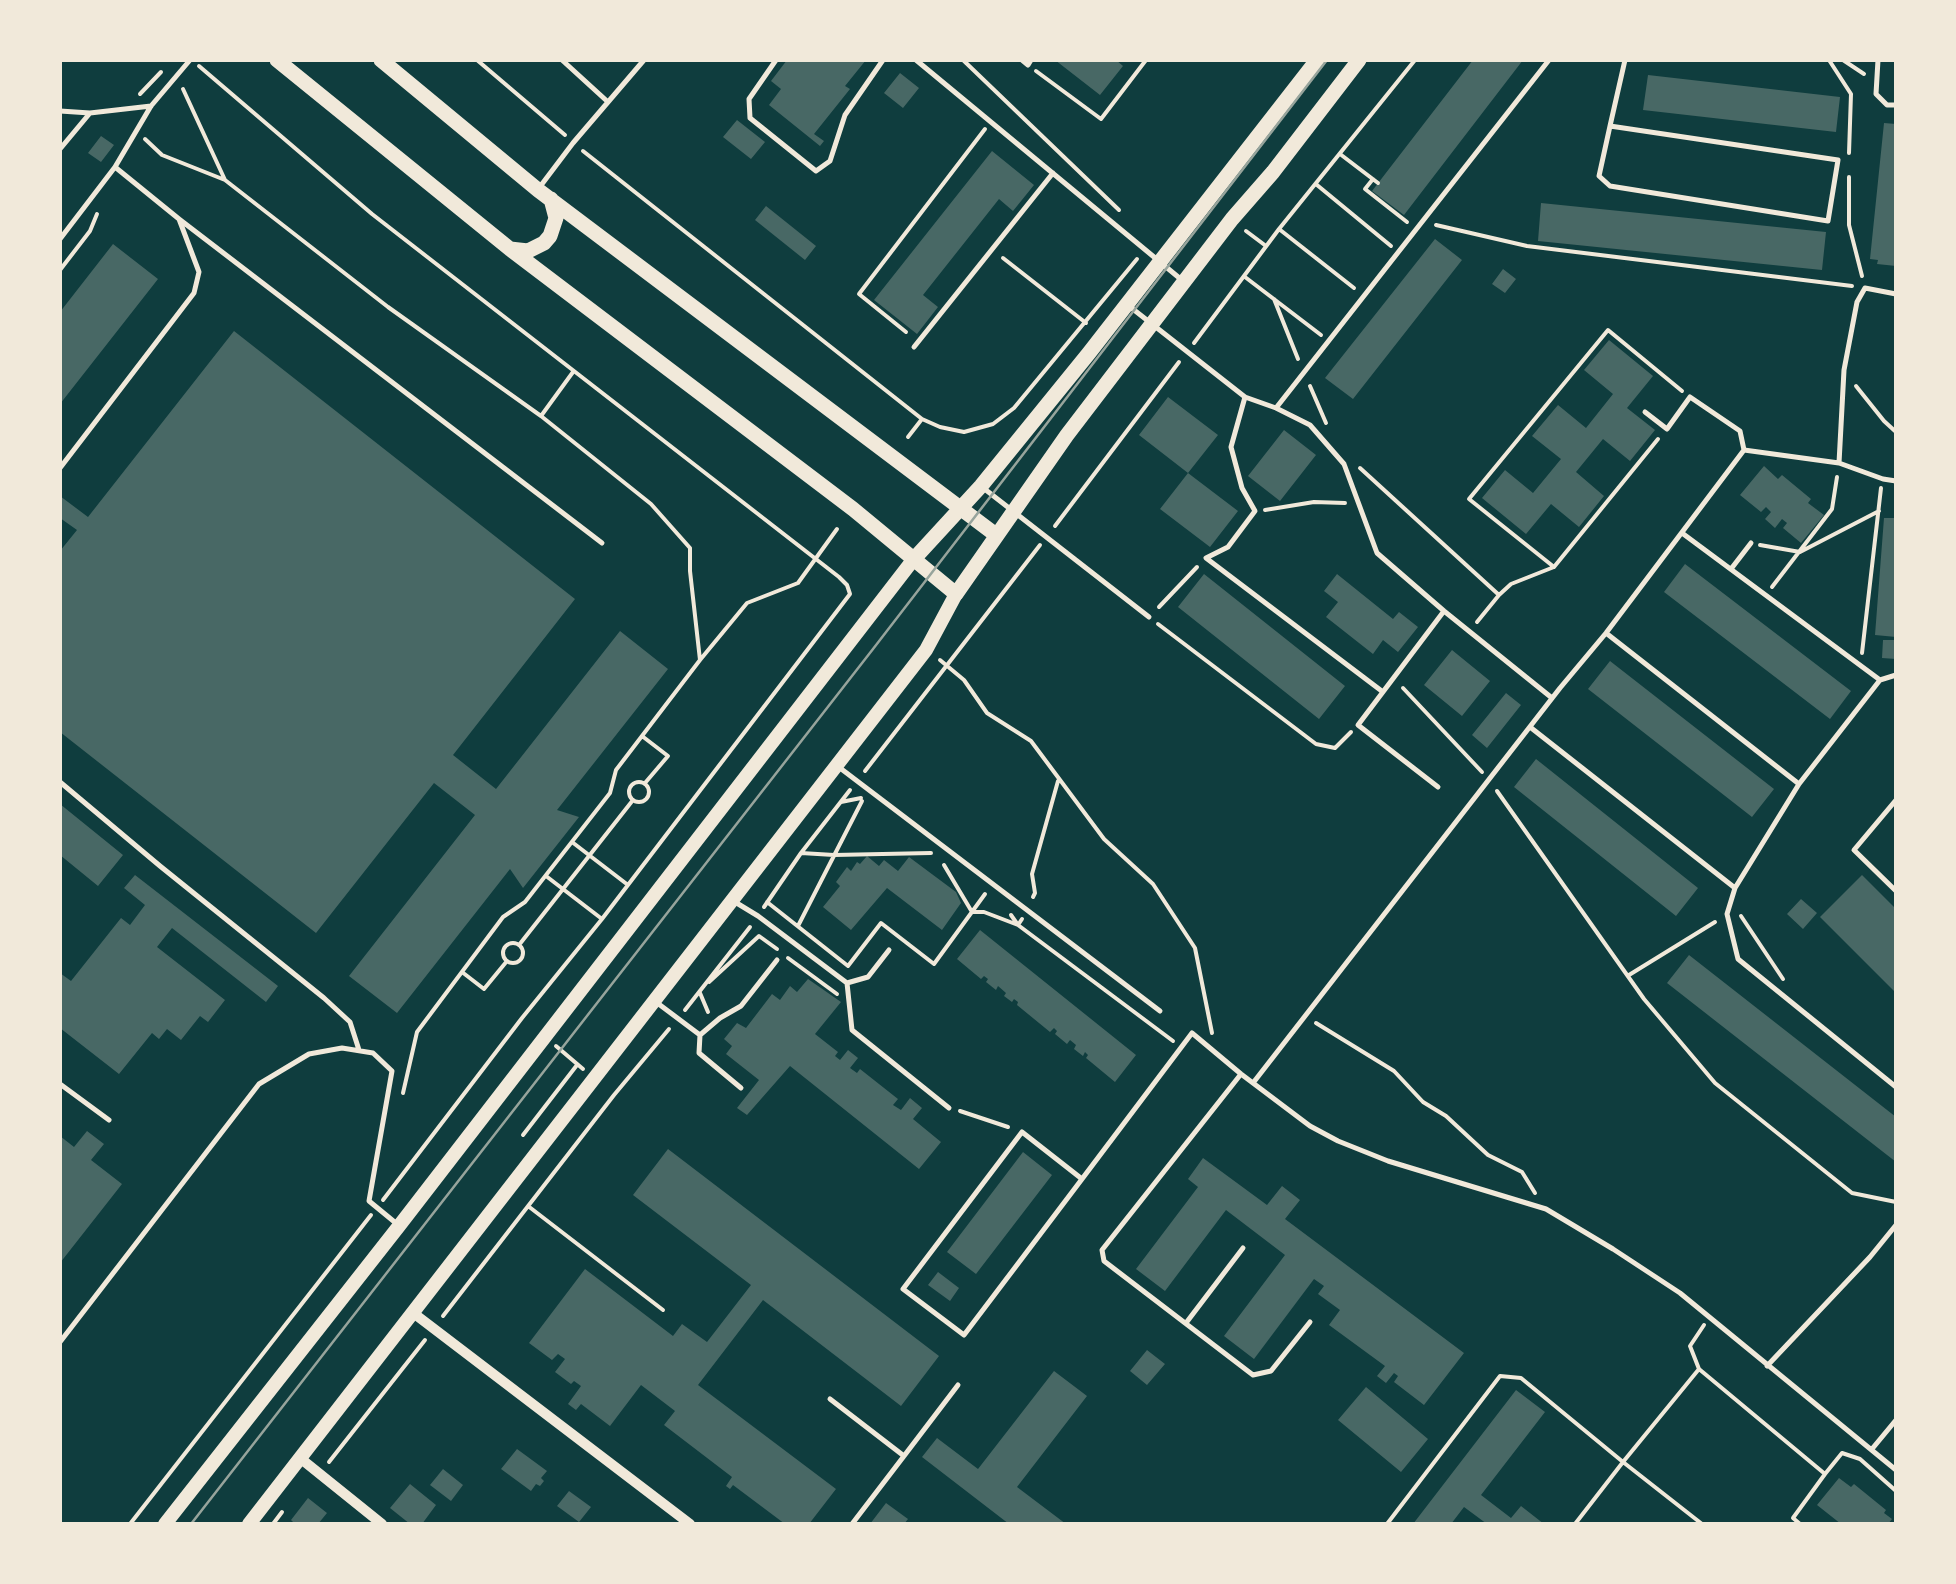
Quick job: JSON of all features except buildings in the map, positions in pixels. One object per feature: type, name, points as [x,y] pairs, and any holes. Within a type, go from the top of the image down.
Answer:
[{"type":"main road","points":[[277,60],[510,249],[853,509],[956,594]]},
{"type":"main road","points":[[382,60],[544,195],[996,535]]},
{"type":"main road","points":[[165,1524],[914,560],[981,486],[1128,304],[1317,60]]},
{"type":"main road","points":[[249,1524],[926,650],[956,594],[1067,436],[1232,219],[1360,60]]},
{"type":"main road","points":[[510,249],[528,251],[550,236],[556,218],[544,195]]},
{"type":"street","points":[[412,1312],[690,1524]]},
{"type":"street","points":[[300,1458],[382,1524]]},
{"type":"lane","points":[[60,239],[115,167],[151,106],[191,60]]},
{"type":"lane","points":[[562,60],[608,102]]},
{"type":"lane","points":[[544,195],[573,143],[644,60]]},
{"type":"lane","points":[[776,60],[748,99],[750,118],[816,171],[830,161],[845,115],[883,60]]},
{"type":"lane","points":[[916,60],[1184,283]]},
{"type":"lane","points":[[1276,408],[1548,60]]},
{"type":"lane","points":[[1610,126],[1838,160],[1828,221],[1610,186],[1599,176],[1610,126],[1625,60]]},
{"type":"lane","points":[[1878,60],[1876,94],[1886,105],[1896,105]]},
{"type":"lane","points":[[60,111],[151,106]]},
{"type":"lane","points":[[60,150],[90,112]]},
{"type":"lane","points":[[115,167],[602,542]]},
{"type":"lane","points":[[914,347],[1053,173]]},
{"type":"lane","points":[[60,468],[194,293],[199,272],[180,219]]},
{"type":"lane","points":[[1840,462],[1844,370],[1857,302],[1864,288],[1896,294]]},
{"type":"lane","points":[[1128,304],[1245,397],[1310,425],[1344,464],[1378,553],[1552,698]]},
{"type":"lane","points":[[1245,397],[1231,448],[1242,488],[1255,511],[1228,547],[1206,558],[1383,692]]},
{"type":"lane","points":[[1253,1083],[1606,633],[1744,450],[1740,431],[1690,397],[1666,429],[1645,412]]},
{"type":"lane","points":[[1744,450],[1840,462],[1896,481]]},
{"type":"lane","points":[[981,486],[1149,617]]},
{"type":"lane","points":[[1682,532],[1880,680]]},
{"type":"lane","points":[[1730,569],[1750,543]]},
{"type":"lane","points":[[1438,787],[1358,725],[1444,611]]},
{"type":"lane","points":[[1606,633],[1799,784]]},
{"type":"lane","points":[[1896,675],[1880,680],[1799,784],[1735,888],[1727,914],[1738,959],[1896,1088]]},
{"type":"lane","points":[[1530,727],[1735,888]]},
{"type":"lane","points":[[837,766],[1160,1011]]},
{"type":"lane","points":[[60,782],[324,998],[350,1022],[359,1050]]},
{"type":"lane","points":[[1896,800],[1854,850],[1896,892]]},
{"type":"lane","points":[[732,900],[847,984],[852,1030],[949,1108]]},
{"type":"lane","points":[[847,984],[868,977],[889,950]]},
{"type":"lane","points":[[740,1088],[698,1054],[700,1035],[742,1006],[777,960]]},
{"type":"lane","points":[[654,1000],[700,1035]]},
{"type":"lane","points":[[1082,1178],[1022,1132],[903,1289],[964,1335],[1192,1033],[1310,1126],[1338,1141],[1388,1161],[1546,1209],[1680,1293],[1896,1470]]},
{"type":"lane","points":[[60,1342],[260,1084],[309,1054],[342,1048],[359,1050],[373,1053],[392,1071],[368,1200],[399,1226]]},
{"type":"lane","points":[[1241,1074],[1102,1250],[1104,1260],[1253,1375],[1271,1371],[1310,1322]]},
{"type":"lane","points":[[60,1084],[109,1120]]},
{"type":"lane","points":[[1767,1366],[1896,1225]]},
{"type":"lane","points":[[1186,1323],[1243,1248]]},
{"type":"lane","points":[[852,1524],[958,1385]]},
{"type":"lane","points":[[830,1398],[904,1456]]},
{"type":"lane","points":[[1872,1449],[1896,1420]]},
{"type":"path","points":[[130,1524],[853,596],[848,585],[372,214],[191,60]]},
{"type":"path","points":[[478,60],[573,143],[922,418],[940,427],[964,432],[993,424],[1014,408],[1086,322],[992,249]]},
{"type":"path","points":[[963,60],[1125,215]]},
{"type":"path","points":[[1027,62],[1101,119],[1146,60]]},
{"type":"path","points":[[1843,60],[1876,82]]},
{"type":"path","points":[[126,95],[141,94],[168,64]]},
{"type":"path","points":[[177,76],[224,180]]},
{"type":"path","points":[[906,332],[859,294],[991,122]]},
{"type":"path","points":[[136,131],[162,155],[224,180],[388,307],[540,416],[651,504],[690,548],[700,660]]},
{"type":"path","points":[[1340,154],[1375,181],[1366,189],[1416,229]]},
{"type":"path","points":[[1316,184],[1398,252]]},
{"type":"path","points":[[60,270],[90,231],[97,214]]},
{"type":"path","points":[[1422,222],[1526,246],[1864,288]]},
{"type":"path","points":[[1243,228],[1266,246]]},
{"type":"path","points":[[1279,229],[1364,296]]},
{"type":"path","points":[[1245,276],[1329,341]]},
{"type":"path","points":[[1554,567],[1469,499],[1608,330],[1690,397]]},
{"type":"path","points":[[1844,370],[1896,432]]},
{"type":"path","points":[[540,416],[572,372]]},
{"type":"path","points":[[908,437],[922,418]]},
{"type":"path","points":[[1475,625],[1512,584],[1554,567],[1666,429]]},
{"type":"path","points":[[1350,458],[1499,594]]},
{"type":"path","points":[[1766,595],[1832,510],[1840,462]]},
{"type":"path","points":[[1861,666],[1882,479]]},
{"type":"path","points":[[1255,511],[1314,502],[1359,503]]},
{"type":"path","points":[[1750,543],[1800,552],[1879,510]]},
{"type":"path","points":[[399,1108],[417,1032],[502,917],[524,902],[572,842],[610,793],[616,770],[747,603],[798,583],[837,530]]},
{"type":"path","points":[[1206,558],[1149,617],[1316,744],[1335,748],[1358,725]]},
{"type":"path","points":[[940,660],[964,680],[987,713],[1030,741],[1104,839],[1153,884],[1196,948],[1216,1054]]},
{"type":"path","points":[[320,1474],[949,666]]},
{"type":"path","points":[[1394,678],[1490,781],[1628,976],[1715,1083],[1852,1194],[1896,1202]]},
{"type":"path","points":[[642,736],[668,756],[645,783]]},
{"type":"path","points":[[1018,924],[1035,893],[1032,874],[1059,778]]},
{"type":"path","points":[[638,781],[645,783],[650,790],[648,798],[641,802],[633,800],[631,786],[638,781]]},
{"type":"path","points":[[798,926],[864,797],[841,802]]},
{"type":"path","points":[[518,944],[633,800]]},
{"type":"path","points":[[572,842],[628,884]]},
{"type":"path","points":[[924,844],[949,863]]},
{"type":"path","points":[[551,852],[559,858]]},
{"type":"path","points":[[801,853],[937,853]]},
{"type":"path","points":[[937,853],[972,912]]},
{"type":"path","points":[[545,876],[602,918]]},
{"type":"path","points":[[768,902],[848,966],[881,923],[934,964],[986,894]]},
{"type":"path","points":[[1730,900],[1784,980]]},
{"type":"path","points":[[972,912],[984,912],[1018,924],[1181,1048]]},
{"type":"path","points":[[1010,912],[1018,924]]},
{"type":"path","points":[[1628,976],[1727,914]]},
{"type":"path","points":[[744,934],[759,936]]},
{"type":"path","points":[[518,944],[523,951],[521,959],[514,963],[506,961],[504,947],[518,944]]},
{"type":"path","points":[[462,972],[484,988],[506,961]]},
{"type":"path","points":[[1304,1016],[1394,1071],[1423,1102],[1446,1116],[1488,1156],[1522,1172],[1546,1209]]},
{"type":"path","points":[[522,1018],[614,1095]]},
{"type":"path","points":[[523,1135],[578,1064]]},
{"type":"path","points":[[949,1108],[1022,1132]]},
{"type":"path","points":[[381,1184],[384,1200]]},
{"type":"path","points":[[528,1206],[663,1310]]},
{"type":"path","points":[[1709,1317],[1690,1346],[1698,1369],[1825,1474]]},
{"type":"path","points":[[1574,1524],[1698,1369]]},
{"type":"path","points":[[1386,1524],[1500,1376],[1521,1378],[1702,1524]]},
{"type":"path","points":[[1800,1524],[1793,1518],[1842,1453],[1860,1459],[1896,1491]]},
{"type":"path","points":[[273,1524],[284,1509]]},
{"type":"tram line","points":[[191,1524],[1327,60]]}]
